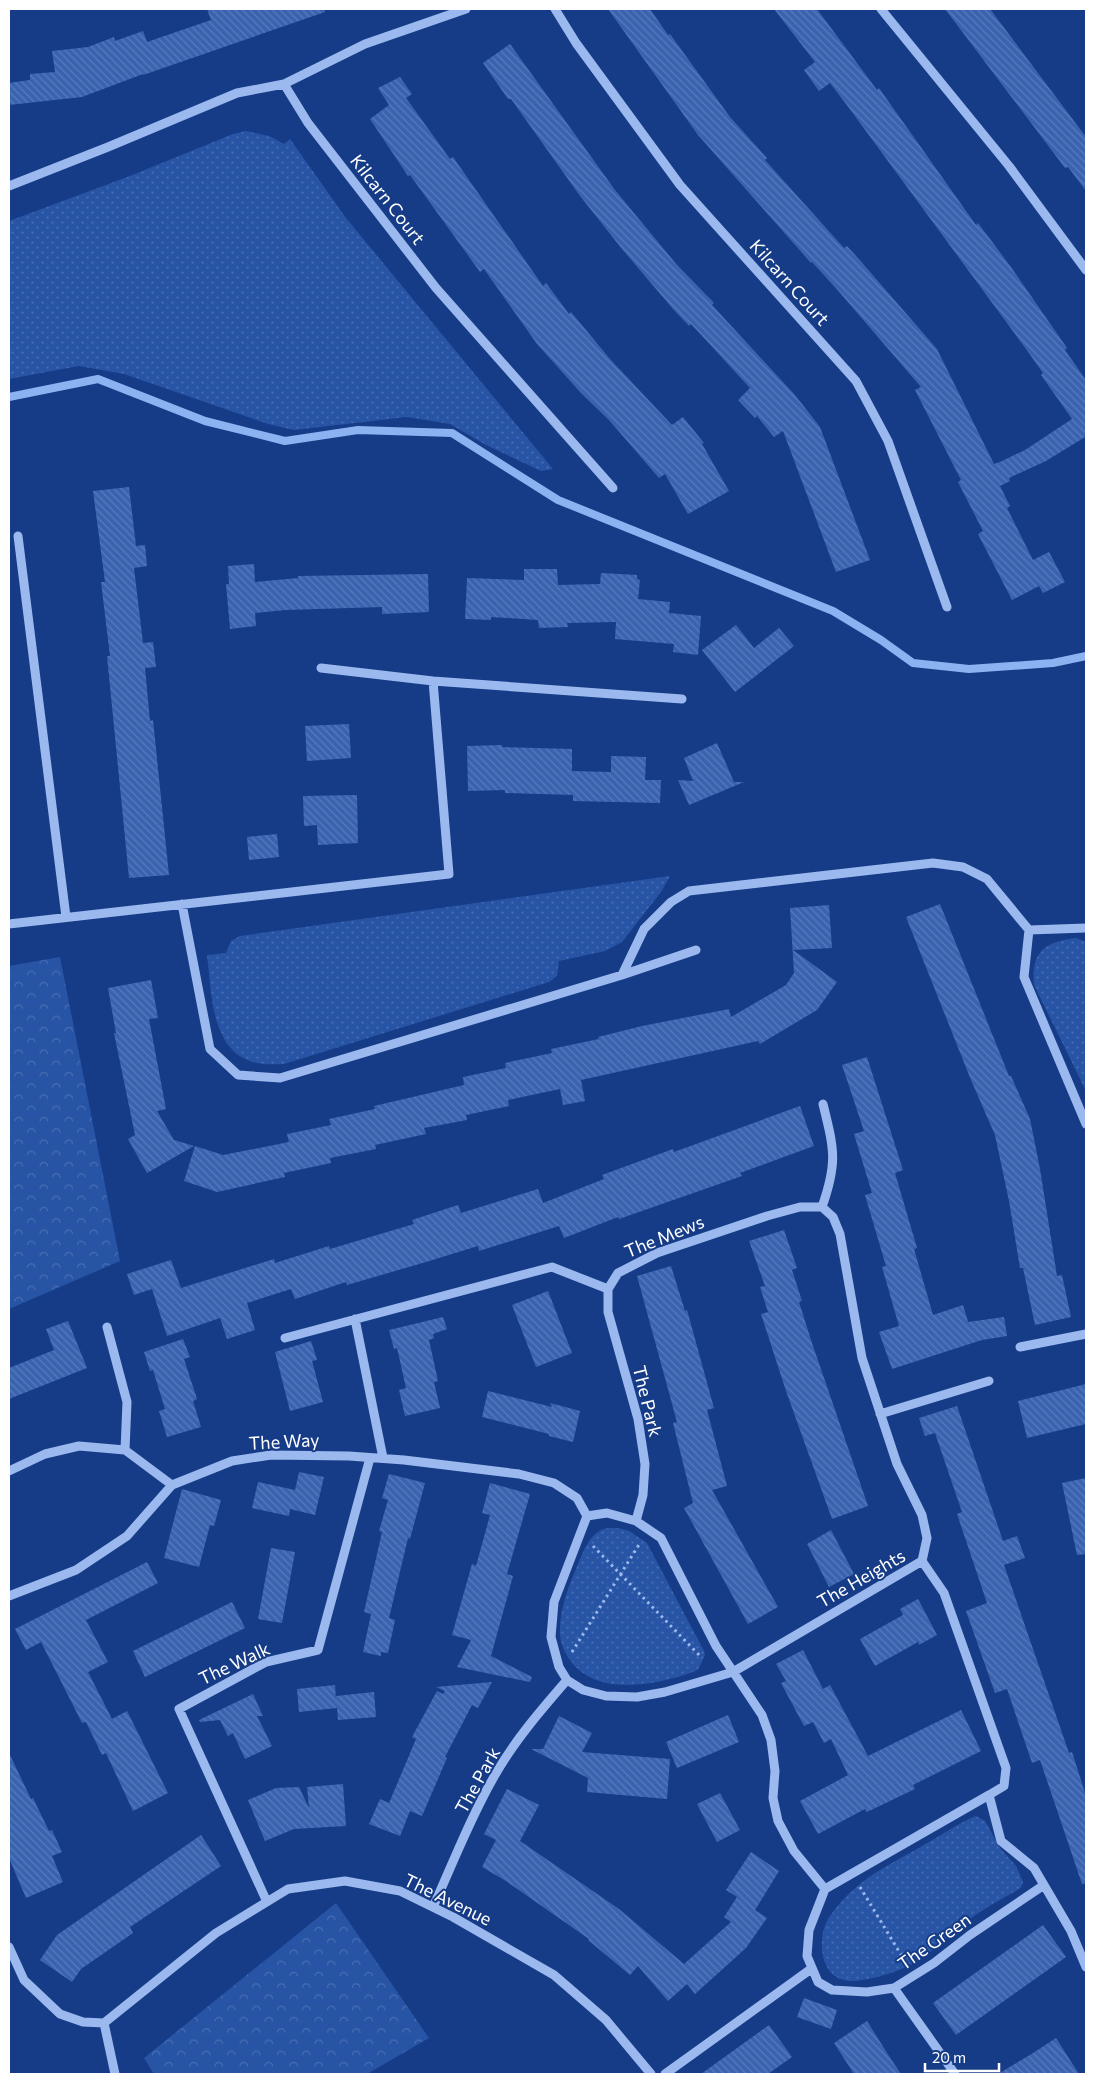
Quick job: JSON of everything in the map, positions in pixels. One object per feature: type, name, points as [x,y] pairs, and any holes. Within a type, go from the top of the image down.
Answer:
[{"type":"street","points":[[9,186],[237,93],[284,84],[365,44],[466,9]]},
{"type":"street","name":"Kilcarn Court","points":[[555,9],[576,43],[680,185],[856,382],[888,441],[947,606]]},
{"type":"street","points":[[881,9],[1009,166],[1086,270]]},
{"type":"street","name":"Kilcarn Court","points":[[284,84],[308,123],[436,288],[613,488]]},
{"type":"street","points":[[18,536],[66,917]]},
{"type":"street","points":[[321,668],[433,681],[682,699]]},
{"type":"street","points":[[9,924],[449,874],[433,681]]},
{"type":"street","points":[[622,975],[644,929],[671,902],[689,891],[933,863],[963,867],[987,878],[1029,930],[1024,977],[1086,1124]]},
{"type":"street","points":[[182,904],[210,1049],[238,1075],[280,1078],[622,975],[696,950]]},
{"type":"street","points":[[1029,930],[1086,928]]},
{"type":"street","points":[[822,1208],[831,1181],[834,1160],[832,1142],[823,1104]]},
{"type":"street","name":"The Mews","points":[[608,1289],[618,1273],[657,1253],[767,1216],[800,1207],[822,1208]]},
{"type":"street","name":"The Heights","points":[[733,1672],[922,1561],[927,1538],[922,1515],[897,1464],[862,1358],[840,1234],[833,1217],[822,1208]]},
{"type":"street","points":[[285,1338],[552,1268],[608,1289]]},
{"type":"street","name":"The Park","points":[[608,1289],[608,1312],[638,1419],[645,1464],[643,1495],[636,1521]]},
{"type":"street","points":[[355,1319],[383,1458]]},
{"type":"street","points":[[107,1327],[127,1402],[125,1450]]},
{"type":"street","points":[[1020,1347],[1086,1334]]},
{"type":"street","points":[[880,1414],[989,1382]]},
{"type":"street","points":[[9,1472],[45,1454],[79,1446],[125,1450],[172,1485]]},
{"type":"street","name":"The Way","points":[[9,1596],[76,1570],[127,1536],[172,1485],[232,1461],[271,1455],[383,1458],[519,1474],[554,1484],[577,1498],[587,1516]]},
{"type":"street","name":"The Walk","points":[[267,1902],[179,1709],[266,1662],[318,1650],[370,1458]]},
{"type":"street","points":[[733,1672],[665,1692],[637,1697],[598,1694],[583,1690],[567,1680],[561,1670],[551,1637],[554,1602],[587,1516],[607,1513],[636,1521],[661,1538],[716,1646],[762,1715],[771,1740],[775,1771],[773,1798],[778,1821],[794,1851],[825,1889]]},
{"type":"street","points":[[665,2074],[811,1969],[807,1956],[810,1930],[825,1889],[1004,1786],[1006,1768],[944,1593],[922,1561]]},
{"type":"street","name":"The Park","points":[[434,1907],[495,1774],[531,1722],[567,1680]]},
{"type":"street","points":[[989,1795],[1001,1841],[1034,1868],[1071,1931],[1086,1967]]},
{"type":"street","name":"The Avenue","points":[[104,2024],[216,1933],[288,1889],[345,1881],[400,1891],[434,1907],[554,1975],[606,2020],[651,2074]]},
{"type":"street","name":"The Green","points":[[811,1969],[818,1982],[832,1990],[867,1992],[894,1988],[934,1963],[970,1935],[1044,1886]]},
{"type":"street","points":[[9,1947],[24,1980],[60,2014],[83,2022],[104,2024],[115,2074]]},
{"type":"street","points":[[894,1988],[955,2074]]},
{"type":"path","points":[[561,1670],[649,1529]]},
{"type":"path","points":[[580,1533],[719,1676]]},
{"type":"path","points":[[852,1874],[914,1976]]},
{"type":"green space","points":[[246,131],[269,136],[284,144],[290,139],[346,218],[553,469],[541,471],[486,445],[450,424],[407,417],[294,430],[268,424],[124,374],[79,366],[9,379],[9,221],[130,176],[233,134]]},
{"type":"green space","points":[[670,876],[661,892],[622,942],[605,951],[559,961],[557,976],[549,982],[284,1064],[260,1064],[242,1057],[230,1047],[216,1019],[207,955],[226,953],[231,941],[240,936]]},
{"type":"green space","points":[[1076,938],[1086,942],[1086,1091],[1034,985],[1035,964],[1042,951],[1056,942]]},
{"type":"green space","points":[[60,957],[120,1261],[9,1309],[9,966]]},
{"type":"green space","points":[[607,1528],[629,1531],[647,1543],[704,1651],[705,1655],[698,1670],[667,1680],[649,1683],[613,1684],[596,1680],[582,1672],[568,1657],[562,1645],[560,1635],[564,1601],[587,1544],[601,1530]]},
{"type":"green space","points":[[976,1816],[985,1821],[1000,1848],[1016,1866],[1023,1882],[1021,1888],[977,1914],[933,1950],[908,1966],[864,1980],[850,1981],[835,1976],[825,1962],[822,1943],[826,1924],[841,1902],[875,1873]]},
{"type":"green space","points":[[336,1903],[429,2038],[367,2074],[154,2074],[144,2058]]},
{"type":"building","points":[[207,9],[324,9],[325,12],[143,74],[82,97],[9,105],[9,83],[30,80],[30,74],[55,72],[52,51],[88,47],[114,37],[115,41],[143,31],[147,42],[211,20]]},
{"type":"building","points":[[608,9],[650,9],[730,117],[767,158],[765,160],[844,248],[847,246],[937,349],[994,464],[1000,462],[1025,450],[1072,419],[1041,375],[1043,373],[1026,349],[830,83],[819,91],[804,70],[815,62],[774,9],[817,9],[877,90],[879,88],[976,225],[978,223],[1011,267],[1067,348],[1065,350],[1086,380],[1086,439],[1085,437],[1046,461],[1009,478],[1010,481],[1000,486],[1010,506],[1007,508],[1033,560],[1049,552],[1065,582],[1043,593],[1039,586],[1012,600],[978,534],[983,531],[958,482],[961,480],[915,390],[921,387],[834,286],[811,263],[698,135]]},
{"type":"building","points":[[945,9],[990,9],[1086,137],[1086,191],[1068,167],[1065,168]]},
{"type":"building","points":[[510,44],[615,190],[677,265],[714,303],[712,305],[795,395],[820,427],[870,560],[836,572],[783,431],[774,437],[757,416],[755,418],[738,400],[750,388],[691,324],[689,326],[673,309],[622,249],[580,196],[483,63]]},
{"type":"building","points":[[400,77],[412,94],[406,98],[450,159],[453,157],[543,286],[546,283],[569,314],[571,312],[610,359],[672,425],[683,417],[704,443],[702,444],[729,491],[688,514],[665,474],[659,478],[609,420],[581,393],[537,344],[484,269],[480,272],[410,175],[408,176],[370,119],[389,105],[378,88]]},
{"type":"building","points":[[129,487],[136,546],[145,545],[147,566],[134,568],[143,643],[153,642],[156,667],[145,668],[150,721],[153,720],[169,875],[129,878],[107,656],[110,656],[101,582],[105,582],[93,491]]},
{"type":"building","points":[[254,564],[255,582],[298,578],[298,576],[428,574],[429,612],[382,614],[382,607],[285,610],[255,613],[256,626],[230,629],[226,584],[229,584],[228,566]]},
{"type":"building","points":[[524,569],[557,569],[558,585],[600,584],[601,573],[637,575],[637,579],[640,580],[638,599],[670,602],[669,613],[701,616],[698,655],[673,652],[674,644],[615,639],[616,622],[567,623],[568,627],[539,628],[538,620],[491,617],[491,620],[465,619],[467,578],[524,580]]},
{"type":"building","points":[[736,625],[754,648],[779,628],[794,646],[735,692],[702,650]]},
{"type":"building","points":[[349,724],[351,758],[307,761],[305,726]]},
{"type":"building","points":[[717,743],[734,782],[744,782],[689,805],[678,780],[693,781],[684,758]]},
{"type":"building","points":[[502,745],[502,747],[572,749],[572,771],[611,772],[611,756],[646,757],[645,780],[661,780],[660,803],[573,801],[573,795],[505,793],[505,790],[468,791],[467,746]]},
{"type":"building","points":[[357,795],[358,843],[318,845],[317,825],[304,826],[303,796]]},
{"type":"building","points":[[277,834],[279,857],[249,860],[247,837]]},
{"type":"building","points":[[940,904],[1009,1076],[1011,1076],[1030,1119],[1057,1276],[1062,1275],[1071,1317],[1035,1325],[1023,1268],[1020,1268],[1009,1201],[995,1135],[906,917]]},
{"type":"building","points":[[829,905],[832,948],[793,950],[837,982],[817,1010],[760,1044],[758,1041],[581,1080],[585,1101],[563,1105],[560,1089],[508,1100],[509,1106],[466,1115],[467,1120],[424,1128],[426,1134],[375,1145],[376,1149],[330,1158],[331,1163],[284,1173],[285,1177],[217,1192],[184,1181],[195,1146],[223,1155],[289,1142],[287,1134],[331,1125],[329,1119],[375,1109],[374,1106],[464,1085],[463,1077],[506,1068],[505,1063],[552,1053],[551,1049],[599,1039],[598,1037],[642,1026],[729,1009],[731,1017],[786,985],[794,973],[790,908]]},
{"type":"building","points":[[151,980],[158,1018],[149,1019],[166,1109],[157,1111],[174,1140],[194,1146],[147,1173],[128,1139],[135,1135],[114,1033],[116,1033],[108,988]]},
{"type":"building","points":[[867,1057],[903,1170],[895,1173],[917,1248],[914,1249],[933,1315],[963,1305],[968,1322],[1004,1317],[1007,1336],[982,1340],[892,1369],[879,1332],[899,1326],[882,1267],[886,1266],[865,1195],[872,1193],[854,1134],[864,1131],[842,1065]]},
{"type":"building","points":[[800,1106],[814,1146],[740,1173],[742,1176],[619,1219],[618,1217],[564,1238],[559,1226],[479,1251],[478,1246],[347,1285],[346,1282],[295,1299],[291,1289],[247,1303],[255,1330],[227,1339],[220,1318],[167,1336],[152,1289],[134,1295],[127,1274],[171,1260],[181,1288],[274,1259],[275,1263],[329,1246],[330,1249],[414,1224],[412,1220],[458,1205],[461,1213],[538,1189],[543,1203],[604,1179],[602,1175],[673,1149],[674,1152]]},
{"type":"building","points":[[784,1230],[797,1268],[792,1270],[802,1301],[799,1302],[868,1506],[832,1519],[786,1391],[761,1314],[768,1312],[760,1287],[765,1286],[749,1241]]},
{"type":"building","points":[[671,1266],[685,1311],[687,1310],[714,1408],[707,1410],[727,1486],[712,1490],[778,1607],[748,1624],[684,1508],[693,1503],[673,1423],[677,1422],[637,1276]]},
{"type":"building","points":[[548,1291],[572,1353],[536,1367],[512,1305]]},
{"type":"building","points":[[443,1317],[447,1329],[433,1334],[434,1338],[429,1340],[438,1381],[434,1382],[440,1408],[405,1416],[399,1390],[406,1388],[397,1348],[394,1349],[389,1330]]},
{"type":"building","points":[[68,1321],[87,1368],[9,1399],[9,1368],[54,1350],[46,1329]]},
{"type":"building","points":[[183,1339],[190,1357],[184,1359],[197,1399],[193,1401],[201,1427],[167,1437],[159,1411],[165,1409],[153,1370],[150,1371],[144,1352]]},
{"type":"building","points":[[311,1341],[317,1360],[312,1361],[323,1402],[290,1411],[275,1352]]},
{"type":"building","points":[[1086,1384],[1086,1424],[1027,1438],[1018,1401]]},
{"type":"building","points":[[488,1391],[552,1407],[550,1403],[580,1411],[573,1442],[482,1417]]},
{"type":"building","points":[[957,1406],[1003,1541],[1017,1536],[1025,1558],[1004,1565],[1069,1753],[1072,1752],[1086,1796],[1086,1884],[1082,1884],[1040,1760],[1032,1763],[1007,1689],[995,1693],[966,1611],[987,1603],[957,1514],[962,1512],[935,1433],[925,1436],[919,1418]]},
{"type":"building","points":[[299,1472],[324,1477],[315,1515],[290,1509],[289,1516],[252,1508],[258,1482],[295,1490]]},
{"type":"building","points":[[389,1474],[425,1483],[410,1539],[408,1538],[389,1618],[395,1620],[388,1653],[381,1652],[381,1656],[363,1652],[371,1614],[364,1612],[382,1532],[379,1531],[388,1500],[382,1498]]},
{"type":"building","points":[[1086,1478],[1086,1554],[1077,1555],[1062,1483]]},
{"type":"building","points":[[490,1483],[530,1494],[507,1574],[513,1576],[491,1656],[532,1677],[530,1682],[457,1667],[471,1640],[452,1635],[472,1564],[476,1566],[490,1515],[482,1513]]},
{"type":"building","points":[[182,1489],[221,1500],[214,1526],[210,1525],[199,1567],[164,1558]]},
{"type":"building","points":[[831,1530],[854,1574],[829,1587],[807,1544]]},
{"type":"building","points":[[271,1548],[295,1552],[282,1623],[258,1619]]},
{"type":"building","points":[[147,1562],[158,1583],[86,1620],[108,1662],[88,1672],[112,1719],[127,1711],[168,1793],[133,1811],[106,1753],[102,1755],[86,1722],[82,1723],[41,1642],[26,1650],[15,1629]]},
{"type":"building","points":[[918,1599],[937,1635],[919,1645],[918,1642],[875,1666],[860,1639],[903,1615],[900,1609]]},
{"type":"building","points":[[232,1602],[245,1628],[145,1677],[133,1651]]},
{"type":"building","points":[[803,1650],[823,1689],[830,1685],[868,1756],[961,1710],[981,1751],[913,1785],[915,1789],[867,1812],[865,1809],[818,1834],[800,1801],[848,1775],[831,1739],[824,1743],[813,1722],[804,1726],[781,1683],[786,1681],[776,1664]]},
{"type":"building","points":[[492,1682],[478,1708],[472,1705],[445,1757],[447,1758],[422,1816],[410,1811],[400,1836],[369,1824],[380,1799],[389,1803],[416,1739],[412,1737],[437,1691],[443,1694],[445,1691],[436,1687]]},
{"type":"building","points":[[335,1685],[336,1700],[336,1696],[374,1692],[376,1717],[338,1720],[337,1708],[299,1712],[297,1689]]},
{"type":"building","points":[[253,1694],[263,1716],[257,1716],[272,1746],[245,1759],[233,1733],[228,1736],[220,1720],[200,1722],[199,1720]]},
{"type":"building","points":[[728,1715],[739,1742],[677,1768],[666,1742]]},
{"type":"building","points":[[559,1716],[592,1733],[582,1752],[670,1759],[667,1799],[587,1792],[588,1778],[531,1749],[543,1749]]},
{"type":"building","points":[[9,1753],[31,1799],[33,1798],[49,1831],[52,1830],[62,1852],[52,1856],[63,1882],[26,1898],[9,1858]]},
{"type":"building","points":[[343,1784],[346,1826],[294,1829],[265,1841],[248,1800],[276,1788],[299,1787],[309,1808],[307,1787]]},
{"type":"building","points":[[507,1789],[539,1805],[520,1841],[619,1909],[684,1964],[731,1922],[724,1917],[737,1897],[726,1890],[751,1852],[779,1871],[755,1910],[767,1918],[746,1948],[695,1994],[687,1984],[668,2001],[638,1966],[630,1975],[589,1939],[506,1881],[482,1867],[496,1840],[484,1834]]},
{"type":"building","points":[[720,1793],[740,1830],[717,1842],[697,1804]]},
{"type":"building","points":[[201,1835],[221,1866],[130,1927],[133,1933],[81,1969],[72,1982],[40,1960],[57,1935]]},
{"type":"building","points":[[1043,1925],[1066,1957],[956,2035],[933,2003]]},
{"type":"building","points":[[804,1998],[837,2010],[831,2029],[797,2017]]},
{"type":"building","points":[[867,2021],[901,2074],[854,2074],[834,2043]]},
{"type":"building","points":[[769,2025],[792,2057],[768,2074],[701,2074]]},
{"type":"building","points":[[1056,2038],[1079,2074],[998,2074],[1033,2053]]},
{"type":"waterway","points":[[9,397],[98,379],[205,421],[285,441],[358,430],[452,433],[558,500],[833,611],[881,640],[913,663],[969,669],[1053,663],[1086,656]]}]
